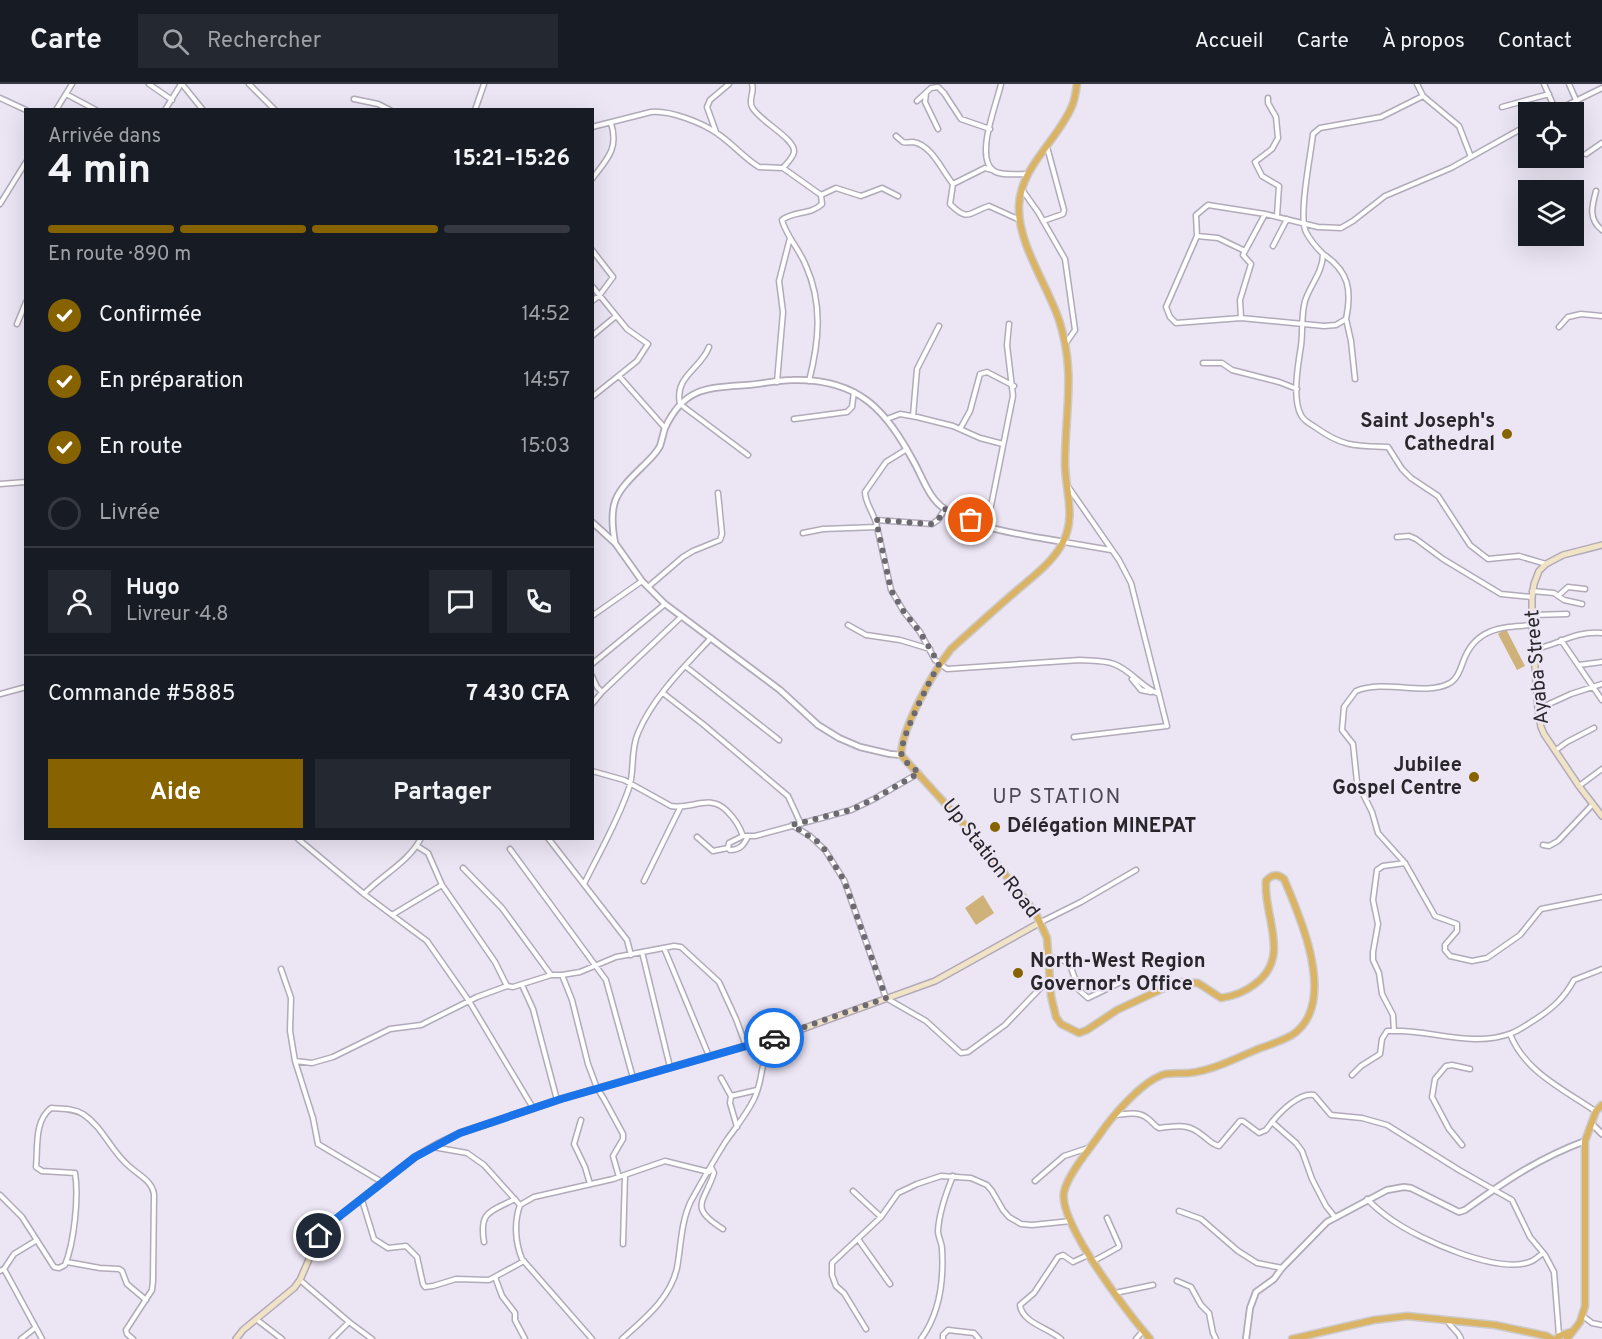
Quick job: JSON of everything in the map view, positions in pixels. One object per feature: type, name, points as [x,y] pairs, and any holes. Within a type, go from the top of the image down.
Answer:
[{"type":"highway","points":[[901,755],[902,745],[910,725],[939,664],[951,649],[1044,567],[1064,542],[1070,518],[1065,469],[1070,383],[1066,343],[1024,238],[1019,202],[1028,174],[1073,105],[1077,84]]},
{"type":"highway","name":"Up Station Road","points":[[901,755],[972,832],[1026,899],[1041,922],[1047,938],[1051,996],[1056,1017],[1061,1024],[1079,1033],[1117,1010],[1177,982],[1198,983],[1221,998],[1245,991],[1263,978],[1268,972],[1275,946],[1266,881],[1274,875],[1279,875],[1284,879],[1312,962],[1313,1001],[1309,1015],[1300,1029],[1292,1036],[1225,1063],[1190,1073],[1161,1075],[1132,1097],[1115,1115],[1067,1184],[1064,1194],[1071,1221],[1092,1262],[1150,1339]]},
{"type":"highway","points":[[1292,1339],[1395,1316],[1494,1325],[1559,1337],[1573,1331],[1583,1316],[1586,1293],[1585,1141],[1596,1111],[1602,1105]]},
{"type":"main road","points":[[1546,564],[1563,555],[1602,545]]},
{"type":"main road","name":"Ayaba Street","points":[[1546,564],[1539,571],[1532,594],[1532,625],[1541,728],[1554,751],[1602,816]]},
{"type":"main road","points":[[236,1339],[256,1319],[285,1298],[300,1280],[319,1236],[332,1222],[432,1147],[460,1133],[557,1100],[791,1033],[935,981],[1041,922]]},
{"type":"street","points":[[57,108],[72,84]]},
{"type":"street","points":[[149,84],[172,100]]},
{"type":"street","points":[[166,108],[182,84],[201,108]]},
{"type":"street","points":[[249,84],[273,108]]},
{"type":"street","points":[[476,108],[484,84]]},
{"type":"street","points":[[716,132],[707,106],[710,100],[729,84]]},
{"type":"street","points":[[752,84],[754,90],[751,102],[755,111],[793,148],[793,154],[783,168]]},
{"type":"street","points":[[992,170],[986,161],[985,154],[1002,84]]},
{"type":"street","points":[[1417,84],[1423,96],[1455,122],[1471,157]]},
{"type":"street","points":[[1544,84],[1551,102]]},
{"type":"street","points":[[1569,84],[1576,100]]},
{"type":"street","points":[[917,101],[931,88],[938,87],[961,119],[990,129]]},
{"type":"street","points":[[1572,102],[1602,88]]},
{"type":"street","points":[[927,93],[925,102],[938,129]]},
{"type":"street","points":[[66,94],[92,108]]},
{"type":"street","points":[[1502,106],[1549,94]]},
{"type":"street","points":[[1355,379],[1346,319],[1345,276],[1336,262],[1323,254],[1306,233],[1304,222],[1304,205],[1314,134],[1320,128],[1381,117],[1423,96]]},
{"type":"street","points":[[0,98],[24,109]]},
{"type":"street","points":[[1268,98],[1268,103],[1276,117],[1278,138],[1272,149],[1255,162],[1262,176],[1279,186],[1277,216]]},
{"type":"street","points":[[354,99],[386,108]]},
{"type":"street","points":[[594,127],[660,111],[682,117],[716,132],[759,167],[783,168],[821,195],[822,204],[818,208],[788,216],[782,220],[811,278],[818,321],[817,348],[809,381]]},
{"type":"street","points":[[594,176],[613,148],[615,136],[611,123]]},
{"type":"street","points":[[1346,319],[1330,326],[1241,318],[1176,323],[1166,307],[1197,236],[1196,215],[1208,205],[1277,216],[1332,229],[1341,228],[1385,195],[1471,157],[1518,131]]},
{"type":"street","points":[[896,136],[903,142],[915,143],[938,161],[953,184],[950,204],[966,215],[971,215],[988,206],[1020,220]]},
{"type":"street","points":[[1586,154],[1602,142]]},
{"type":"street","points":[[1043,221],[1063,214],[1064,210],[1046,147]]},
{"type":"street","points":[[0,204],[24,166]]},
{"type":"street","points":[[953,184],[985,168],[1000,173],[1028,174]]},
{"type":"street","points":[[821,195],[836,188],[861,196],[882,188],[898,196]]},
{"type":"street","points":[[1023,191],[1061,252],[1067,267],[1075,330],[1066,343]]},
{"type":"street","points":[[1596,191],[1593,221],[1602,230]]},
{"type":"street","points":[[1241,318],[1240,300],[1251,264],[1243,256],[1265,214]]},
{"type":"street","points":[[1273,246],[1287,219]]},
{"type":"street","points":[[1197,236],[1218,238],[1245,251]]},
{"type":"street","points":[[777,382],[783,312],[779,281],[790,237]]},
{"type":"street","points":[[594,253],[613,277],[594,300]]},
{"type":"street","points":[[1323,254],[1323,262],[1306,297],[1303,311],[1297,389],[1300,415],[1321,431],[1346,445],[1388,447],[1402,470],[1438,496],[1470,545],[1488,559],[1519,556],[1546,564]]},
{"type":"street","points":[[594,289],[627,330],[648,344],[637,361],[594,395]]},
{"type":"street","points":[[17,324],[24,306]]},
{"type":"street","points":[[1559,327],[1568,317],[1581,314],[1602,316]]},
{"type":"street","points":[[594,334],[616,316]]},
{"type":"street","points":[[987,526],[1013,396],[1014,386],[1007,345],[1008,324]]},
{"type":"street","points":[[913,416],[917,369],[939,326]]},
{"type":"street","points":[[709,347],[706,356],[683,379],[680,404],[748,455]]},
{"type":"street","points":[[1203,363],[1222,363],[1232,370],[1297,389]]},
{"type":"street","points":[[960,429],[970,411],[980,374],[987,372],[1014,386]]},
{"type":"street","points":[[619,376],[665,428]]},
{"type":"street","points":[[615,543],[612,509],[619,491],[659,447],[665,428],[680,404],[689,395],[716,387],[809,381],[836,385],[854,391],[871,403],[887,419],[907,449],[932,496],[945,509],[987,526],[1112,550]]},
{"type":"street","points":[[794,419],[847,412],[852,407],[854,391]]},
{"type":"street","points":[[887,419],[900,414],[913,416],[1003,444]]},
{"type":"street","points":[[907,449],[886,462],[865,492],[866,499],[876,520],[891,590],[939,664],[947,669],[1101,661],[1115,664],[1152,692],[1159,694]]},
{"type":"street","points":[[0,484],[24,482]]},
{"type":"street","points":[[1068,488],[1112,550],[1131,583],[1167,726],[1074,737]]},
{"type":"street","points":[[648,587],[683,557],[720,540],[722,534],[718,493]]},
{"type":"street","points":[[876,520],[932,524],[938,520],[945,509]]},
{"type":"street","points":[[594,524],[615,543],[642,581],[665,604],[780,690],[818,725],[839,738],[881,753],[901,755]]},
{"type":"street","points":[[803,533],[823,529],[877,527]]},
{"type":"street","points":[[1397,537],[1409,536],[1416,539],[1443,560],[1501,594],[1559,595],[1564,600],[1582,604]]},
{"type":"street","points":[[594,615],[642,581]]},
{"type":"street","points":[[1559,595],[1568,586],[1585,589]]},
{"type":"street","points":[[594,662],[665,604]]},
{"type":"street","points":[[1532,615],[1567,614]]},
{"type":"street","points":[[594,702],[681,617]]},
{"type":"street","points":[[1532,625],[1499,627],[1481,636],[1464,658],[1457,676],[1449,684],[1422,689],[1400,686],[1360,689],[1353,693],[1344,707],[1341,726],[1343,734],[1353,744],[1358,785],[1372,812],[1378,833],[1405,863],[1436,916],[1457,924],[1457,931],[1445,945],[1446,954],[1472,961],[1494,955],[1520,935],[1541,909],[1602,897]]},
{"type":"street","points":[[848,626],[866,635],[900,640],[930,649]]},
{"type":"street","points":[[1535,649],[1583,633],[1602,633]]},
{"type":"street","points":[[584,884],[623,804],[630,784],[637,736],[643,723],[663,693],[711,638]]},
{"type":"street","points":[[1561,640],[1602,699]]},
{"type":"street","points":[[1579,665],[1602,662]]},
{"type":"street","points":[[685,666],[779,740]]},
{"type":"street","points":[[594,680],[602,692]]},
{"type":"street","points":[[1538,709],[1602,684]]},
{"type":"street","points":[[0,694],[24,688]]},
{"type":"street","points":[[663,693],[788,796],[800,822]]},
{"type":"street","points":[[1554,751],[1594,728]]},
{"type":"street","points":[[1579,786],[1602,770]]},
{"type":"street","points":[[594,772],[624,780],[680,808],[715,802],[731,814],[746,836]]},
{"type":"street","points":[[728,848],[729,843],[746,836],[851,810],[919,773]]},
{"type":"street","points":[[1543,845],[1549,846],[1558,841],[1593,804]]},
{"type":"street","points":[[644,881],[680,808]]},
{"type":"street","points":[[792,825],[818,842],[844,880],[886,998],[926,1021],[961,1053],[968,1052],[1005,1025],[1050,978]]},
{"type":"street","points":[[697,837],[709,850],[713,851],[737,849],[743,845],[746,836]]},
{"type":"street","points":[[299,840],[364,894],[427,941],[469,1001],[533,1108]]},
{"type":"street","points":[[364,894],[376,881],[399,865],[420,840]]},
{"type":"street","points":[[550,840],[627,940],[631,955]]},
{"type":"street","points":[[417,846],[428,853],[442,885],[495,962],[507,986]]},
{"type":"street","points":[[510,849],[606,980],[633,1078]]},
{"type":"street","points":[[1394,1031],[1393,1015],[1382,994],[1379,974],[1373,960],[1378,924],[1373,900],[1377,870],[1383,866],[1405,863]]},
{"type":"street","points":[[463,868],[502,908],[551,975]]},
{"type":"street","points":[[1041,922],[1100,892],[1136,870]]},
{"type":"street","points":[[392,915],[442,885]]},
{"type":"street","points":[[295,1061],[312,1063],[333,1057],[390,1029],[421,1025],[469,1001],[507,986],[522,985],[551,975],[580,972],[616,957],[681,947],[719,982],[746,1046]]},
{"type":"street","points":[[664,948],[709,1056]]},
{"type":"street","points":[[642,952],[670,1067]]},
{"type":"street","points":[[1049,957],[1069,962],[1079,990],[1088,998],[1119,983]]},
{"type":"street","points":[[281,969],[291,998],[290,1031],[295,1061],[313,1118],[318,1144],[383,1183]]},
{"type":"street","points":[[1352,1076],[1361,1066],[1380,1054],[1384,1034],[1389,1031],[1432,1033],[1469,1039],[1510,1034],[1554,1008],[1568,993],[1574,980],[1602,969]]},
{"type":"street","points":[[562,975],[572,1000],[588,1064],[597,1088],[623,1134],[623,1139],[613,1156],[620,1177]]},
{"type":"street","points":[[522,985],[533,1009],[557,1100]]},
{"type":"street","points":[[622,1339],[656,1307],[668,1290],[676,1270],[684,1222],[690,1202],[755,1097],[765,1057],[770,1048],[791,1033]]},
{"type":"street","points":[[1510,1034],[1520,1053],[1543,1077],[1596,1111]]},
{"type":"street","points":[[1462,1145],[1449,1129],[1432,1096],[1435,1079],[1446,1066],[1470,1069]]},
{"type":"street","points":[[721,1078],[731,1096],[730,1103],[737,1127]]},
{"type":"street","points":[[731,1096],[757,1090]]},
{"type":"street","points":[[1115,1115],[1136,1114],[1149,1119],[1159,1128],[1178,1125],[1191,1127],[1211,1143],[1219,1146],[1240,1122],[1243,1121],[1259,1133],[1266,1130],[1272,1122],[1304,1095],[1314,1095],[1331,1115],[1376,1120],[1387,1125],[1512,1200],[1530,1238],[1543,1253],[1554,1272],[1559,1337]]},
{"type":"street","points":[[0,1195],[22,1217],[54,1267],[62,1268],[67,1262],[76,1202],[75,1173],[42,1171],[36,1167],[39,1125],[44,1114],[51,1108],[72,1110],[82,1113],[103,1132],[127,1166],[153,1187],[152,1290],[126,1330],[133,1339]]},
{"type":"street","points":[[581,1120],[574,1143],[590,1184]]},
{"type":"street","points":[[1272,1122],[1302,1151],[1312,1179],[1334,1216]]},
{"type":"street","points":[[1592,1124],[1602,1134]]},
{"type":"street","points":[[1246,1339],[1253,1297],[1256,1292],[1274,1279],[1334,1216],[1387,1190],[1404,1187],[1462,1211],[1539,1160],[1585,1141]]},
{"type":"street","points":[[1035,1181],[1064,1156],[1092,1146]]},
{"type":"street","points":[[432,1147],[467,1153],[484,1165],[520,1205]]},
{"type":"street","points":[[592,1339],[524,1261],[516,1242],[517,1214],[520,1205],[534,1197],[620,1177],[665,1161],[710,1169],[714,1173],[701,1200],[701,1206],[708,1219],[723,1229]]},
{"type":"street","points":[[623,1244],[625,1175]]},
{"type":"street","points":[[866,1329],[844,1293],[836,1286],[831,1269],[832,1263],[881,1217],[901,1191],[936,1178],[953,1176],[971,1178],[987,1185],[1009,1217],[1021,1224],[1071,1221]]},
{"type":"street","points":[[921,1339],[932,1322],[938,1306],[942,1247],[938,1229],[947,1189],[953,1176]]},
{"type":"street","points":[[853,1191],[881,1217]]},
{"type":"street","points":[[484,1242],[481,1226],[485,1216],[515,1199]]},
{"type":"street","points":[[1367,1199],[1383,1214],[1404,1227],[1486,1263],[1529,1262],[1543,1253]]},
{"type":"street","points":[[362,1200],[374,1239],[388,1248],[406,1246],[417,1257],[425,1287],[450,1280],[484,1281],[524,1261]]},
{"type":"street","points":[[1179,1211],[1201,1219],[1249,1259],[1282,1268]]},
{"type":"street","points":[[1092,1262],[1119,1247],[1107,1218]]},
{"type":"street","points":[[858,1239],[890,1284]]},
{"type":"street","points":[[37,1240],[14,1254],[2,1270],[42,1339]]},
{"type":"street","points":[[1061,1339],[1053,1332],[1033,1323],[1021,1310],[1020,1305],[1034,1293],[1058,1257],[1063,1255],[1073,1262],[1088,1255]]},
{"type":"street","points":[[67,1262],[118,1269],[122,1271],[127,1284],[146,1300]]},
{"type":"street","points":[[495,1277],[506,1301],[515,1313],[515,1320],[525,1339]]},
{"type":"street","points":[[300,1280],[372,1339]]},
{"type":"street","points":[[1177,1281],[1191,1287],[1201,1305],[1209,1313],[1216,1339]]},
{"type":"street","points":[[1115,1293],[1153,1285]]},
{"type":"street","points":[[1583,1316],[1592,1323],[1602,1324]]},
{"type":"street","points":[[256,1319],[282,1339]]},
{"type":"street","points":[[1448,1320],[1451,1327],[1459,1332],[1461,1339]]},
{"type":"street","points":[[332,1339],[349,1322]]},
{"type":"street","points":[[21,1339],[35,1328]]},
{"type":"street","points":[[943,1339],[948,1330],[974,1333],[979,1339]]},
{"type":"street","points":[[1136,1339],[1143,1331]]},
{"type":"shaded area","points":[[1506,629],[1525,666],[1517,670],[1498,634]]},
{"type":"shaded area","points":[[983,895],[994,913],[976,925],[965,908]]},
{"type":"way so far","points":[[774,1038],[886,998],[844,880],[818,842],[792,825],[851,810],[919,773],[901,755],[902,745],[924,692],[939,664],[891,590],[876,520],[932,524],[936,523],[945,509],[971,520]]},
{"type":"place","name":"Saint Joseph's Cathedral","points":[[1507,434]]},
{"type":"place","name":"Jubilee Gospel Centre","points":[[1474,777]]},
{"type":"place","name":"Délégation MINEPAT","points":[[995,827]]},
{"type":"place","name":"North-West Region Governor's Office","points":[[1018,973]]},
{"type":"district","name":"UP STATION","points":[[1057,797]]},
{"type":"route","points":[[319,1236],[332,1222],[415,1157],[460,1133],[561,1099],[774,1038]]}]
